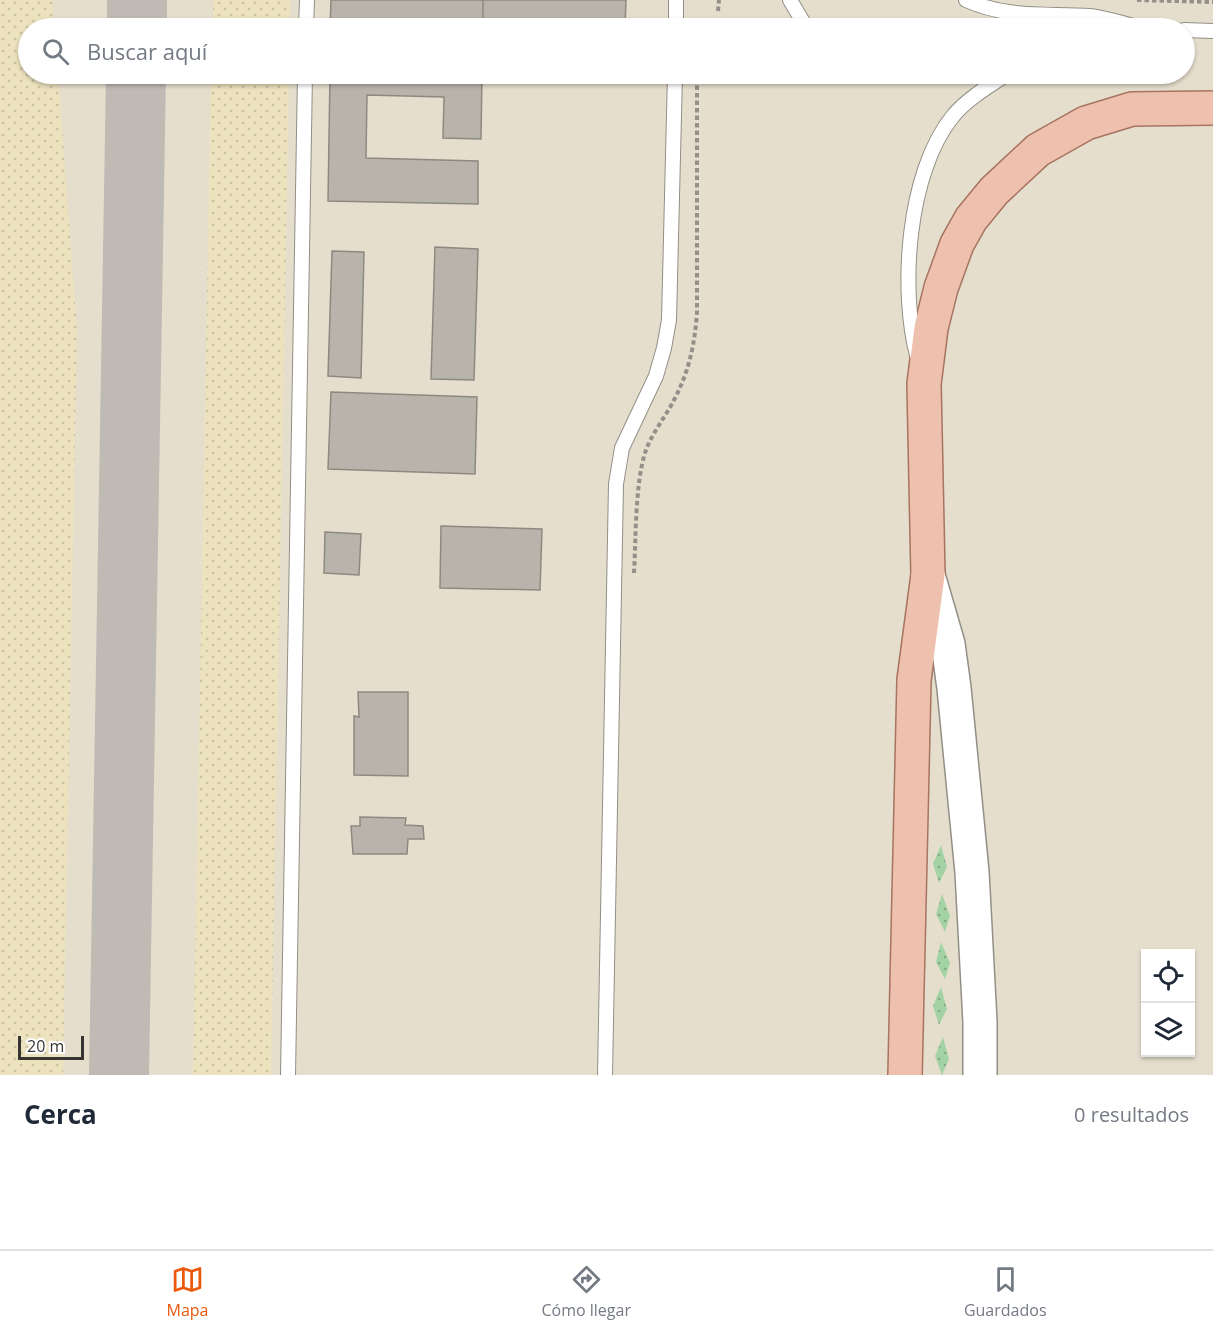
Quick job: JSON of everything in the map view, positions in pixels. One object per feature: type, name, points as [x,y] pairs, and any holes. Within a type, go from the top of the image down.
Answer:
[{"type":"main road","points":[[905,1075],[914,680],[928,575],[924,384],[931,328],[949,266],[957,244],[971,219],[994,190],[1038,150],[1086,123],[1132,109],[1213,108]]},
{"type":"main road","points":[[928,575],[948,644],[954,688],[972,872],[981,1022],[980,1075]]},
{"type":"lane","points":[[306,18],[307,0]]},
{"type":"lane","points":[[676,0],[676,18]]},
{"type":"lane","points":[[790,0],[801,18]]},
{"type":"lane","points":[[966,0],[986,9],[1011,13],[1101,18]]},
{"type":"lane","points":[[1195,30],[1213,31]]},
{"type":"lane","points":[[288,1075],[305,84]]},
{"type":"lane","points":[[605,1075],[616,484],[622,448],[656,376],[669,320],[675,84]]},
{"type":"lane","points":[[924,384],[912,338],[908,270],[918,193],[932,151],[954,116],[993,84]]},
{"type":"path","points":[[1137,0],[1213,2]]},
{"type":"path","points":[[634,581],[642,466],[653,435],[674,402],[696,337],[697,84]]},
{"type":"shaded area","points":[[0,0],[1213,0],[1213,1075],[0,1075]]},
{"type":"green space","points":[[941,845],[947,867],[939,883],[933,864]]},
{"type":"green space","points":[[942,894],[950,916],[945,932],[936,914]]},
{"type":"green space","points":[[941,942],[950,963],[945,979],[936,962]]},
{"type":"green space","points":[[941,987],[947,1009],[939,1025],[933,1006]]},
{"type":"green space","points":[[943,1037],[949,1059],[942,1075],[935,1056]]},
{"type":"sand","points":[[0,0],[52,0],[53,18],[18,18],[18,84],[59,84],[77,329],[63,1075],[0,1075]]},
{"type":"sand","points":[[213,0],[290,0],[290,18],[213,18]]},
{"type":"sand","points":[[211,84],[289,84],[271,1075],[193,1075]]},
{"type":"building","points":[[331,0],[483,0],[483,18],[330,18]]},
{"type":"building","points":[[483,0],[626,0],[625,18],[483,18]]},
{"type":"building","points":[[330,84],[482,84],[481,139],[443,138],[444,97],[367,95],[366,158],[478,161],[478,204],[328,201]]},
{"type":"building","points":[[435,247],[478,249],[474,380],[431,379]]},
{"type":"building","points":[[332,251],[364,252],[361,378],[328,376]]},
{"type":"building","points":[[331,392],[477,397],[475,474],[328,469]]},
{"type":"building","points":[[441,526],[542,529],[540,590],[440,588]]},
{"type":"building","points":[[325,532],[361,534],[359,575],[324,573]]},
{"type":"building","points":[[358,692],[408,692],[408,776],[354,775],[354,716],[359,717]]},
{"type":"building","points":[[360,817],[406,818],[405,825],[423,826],[424,839],[408,839],[407,854],[353,854],[351,826],[360,826]]},
{"type":"taxiway","points":[[137,0],[137,18]]},
{"type":"taxiway","points":[[119,1075],[136,84]]}]
